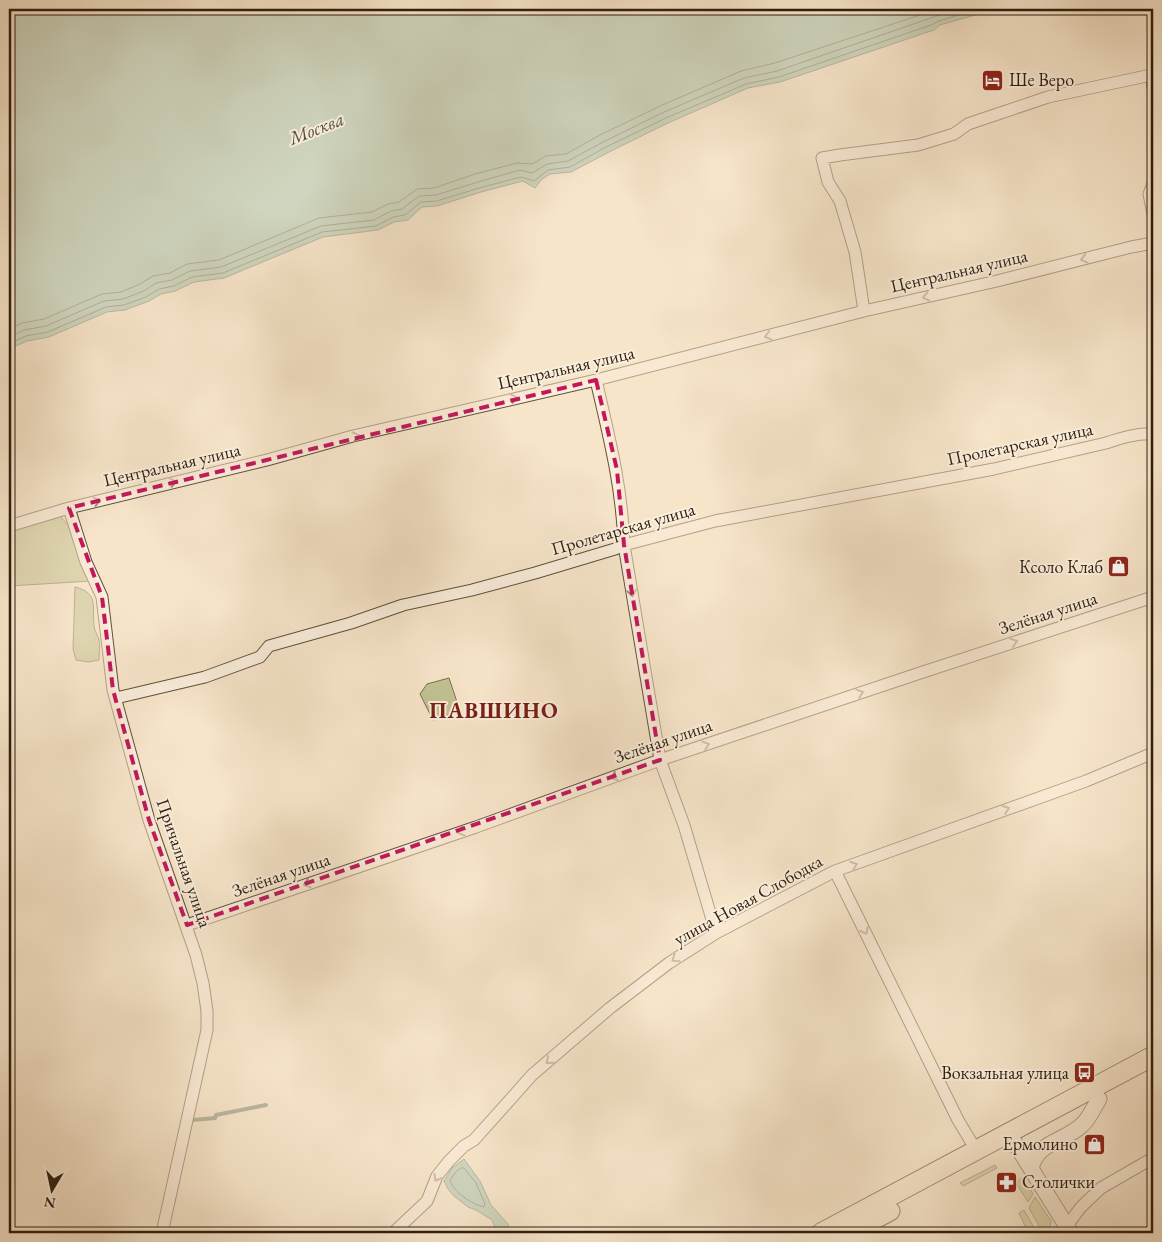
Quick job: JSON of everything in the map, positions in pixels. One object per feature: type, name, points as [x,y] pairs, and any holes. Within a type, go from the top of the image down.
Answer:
[{"type":"main road","points":[[849,1233],[1153,1056]]},
{"type":"main road","points":[[821,1233],[976,1150],[1012,1138],[1098,1099],[1153,1070]]},
{"type":"street","points":[[864,311],[855,252],[840,201],[828,182],[822,158],[918,145],[954,134],[968,124],[1048,98],[1151,75],[1153,87]]},
{"type":"street","points":[[1153,184],[1149,194],[1153,214]]},
{"type":"street","name":"Центральная улица","points":[[9,526],[68,508],[266,460],[354,436],[596,380],[864,311],[1153,243]]},
{"type":"street","points":[[596,380],[617,470],[623,510],[624,545],[660,760],[684,825],[716,933]]},
{"type":"street","name":"Пролетарская улица","points":[[116,698],[205,677],[260,657],[269,646],[351,623],[403,605],[472,590],[535,573],[624,545],[715,521],[994,469],[1144,433],[1153,434]]},
{"type":"street","name":"Причальная улица","points":[[68,508],[86,562],[102,597],[113,690],[149,820],[187,925],[203,983],[207,1030],[162,1233]]},
{"type":"street","name":"Зелёная улица","points":[[187,925],[476,827],[660,760],[1153,597]]},
{"type":"street","name":"улица Новая Слободка","points":[[393,1233],[427,1201],[437,1176],[449,1161],[464,1146],[474,1140],[532,1075],[610,1008],[669,963],[716,933],[835,872],[1086,781],[1153,753]]},
{"type":"street","points":[[835,872],[958,1120],[976,1150]]},
{"type":"street","points":[[1030,1170],[1032,1160],[1037,1153],[1073,1133],[1084,1124],[1098,1099]]},
{"type":"street","points":[[1012,1138],[1030,1170],[1069,1230],[1081,1208],[1101,1188],[1153,1158]]},
{"type":"highlighted area","points":[[596,380],[617,470],[624,545],[660,760],[187,925],[149,820],[113,690],[102,597],[69,508]]},
{"type":"green space","points":[[60,516],[70,527],[91,581],[9,586],[9,531]]},
{"type":"green space","points":[[75,587],[88,593],[93,601],[94,627],[99,643],[99,660],[88,662],[76,660],[73,649]]},
{"type":"green space","points":[[449,678],[460,711],[433,720],[420,694],[427,684]]},
{"type":"green space","points":[[995,1165],[997,1168],[963,1186],[960,1183]]},
{"type":"green space","points":[[1023,1177],[1033,1194],[1028,1202],[1016,1183]]},
{"type":"green space","points":[[1035,1197],[1051,1221],[1050,1228],[1043,1233],[1029,1208]]},
{"type":"green space","points":[[1024,1210],[1037,1233],[1024,1233],[1026,1228],[1019,1213]]},
{"type":"water","name":"Москва","points":[[9,9],[996,9],[940,25],[934,30],[780,82],[748,88],[668,123],[571,172],[550,174],[541,180],[535,188],[523,181],[437,206],[422,207],[408,220],[394,222],[378,230],[323,237],[224,278],[194,282],[125,310],[107,312],[49,337],[27,341],[9,349]]},
{"type":"water","points":[[464,1159],[480,1181],[491,1205],[508,1224],[508,1233],[497,1233],[492,1220],[468,1207],[448,1189],[444,1181],[452,1168]]},
{"type":"waterway","points":[[193,1120],[215,1118],[216,1115],[266,1105]]},
{"type":"place","name":"Ше Веро","points":[[993,80]]},
{"type":"place","name":"Ксоло Клаб","points":[[1119,567]]},
{"type":"place","name":"Вокзальная улица","points":[[1085,1073]]},
{"type":"place","name":"Ермолино","points":[[1094,1144]]},
{"type":"place","name":"Столички","points":[[1006,1182]]},
{"type":"district","name":"ПАВШИНО","points":[[494,710]]}]
